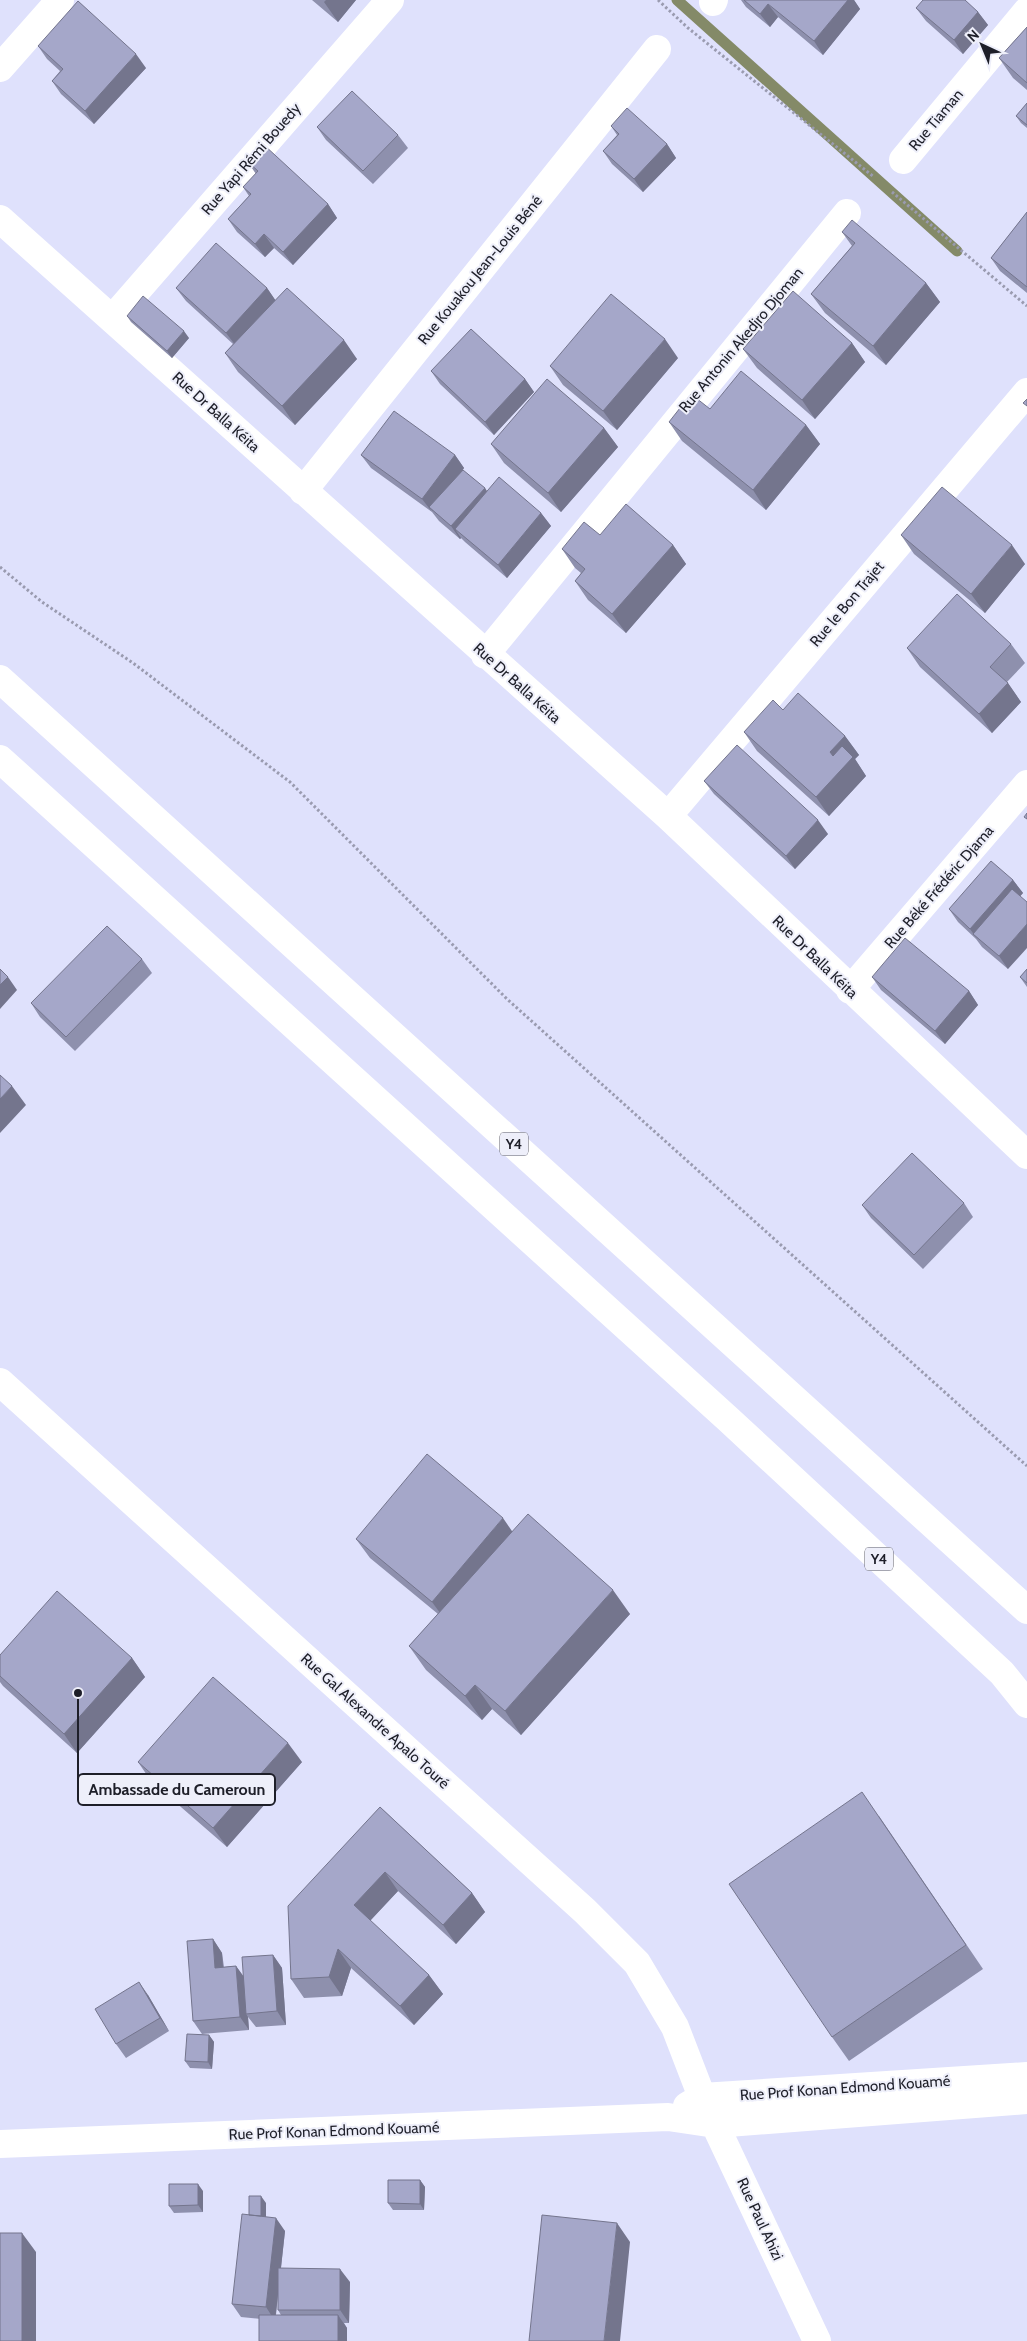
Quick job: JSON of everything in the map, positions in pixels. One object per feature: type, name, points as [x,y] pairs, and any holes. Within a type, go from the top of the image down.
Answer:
[{"type":"main road","points":[[0,68],[60,0]]},
{"type":"main road","name":"Rue Yapi Rémi Bouedy","points":[[113,318],[390,0]]},
{"type":"main road","name":"Rue Tiaman","points":[[903,160],[1027,11]]},
{"type":"main road","name":"Rue Kouakou Jean-Louis Béné","points":[[304,491],[657,50]]},
{"type":"main road","name":"Rue Antonin Akedjro Djoman","points":[[485,654],[847,213]]},
{"type":"main road","name":"Rue Dr Balla Kéita","points":[[0,219],[668,816],[850,990],[1027,1155]]},
{"type":"main road","name":"Rue le Bon Trajet","points":[[668,816],[1027,392]]},
{"type":"main road","name":"Y4","points":[[0,679],[1027,1610]]},
{"type":"main road","name":"Y4","points":[[0,759],[735,1426],[1002,1673],[1027,1704]]},
{"type":"main road","name":"Rue Béké Frédéric Djama","points":[[850,990],[1027,784]]},
{"type":"main road","name":"Rue Gal Alexandre Apalo Touré","points":[[0,1382],[585,1910],[636,1964],[675,2027],[702,2097]]},
{"type":"main road","name":"Rue Prof Konan Edmond Kouamé","points":[[668,2117],[702,2097],[1027,2076]]},
{"type":"main road","name":"Rue Paul Ahizi","points":[[702,2097],[817,2341]]},
{"type":"main road","name":"Rue Prof Konan Edmond Kouamé","points":[[0,2144],[668,2117],[716,2124],[1027,2100]]},
{"type":"path","points":[[658,0],[688,28],[882,183]]},
{"type":"path","points":[[889,190],[1027,306]]},
{"type":"path","points":[[0,567],[42,602],[133,664],[290,782],[507,998],[1027,1466]]},
{"type":"building","points":[[744,0],[848,0],[814,41],[768,4],[760,14]]},
{"type":"building","points":[[923,0],[965,0],[978,12],[954,40],[916,8]]},
{"type":"building","points":[[78,1],[136,54],[85,111],[52,81],[63,69],[38,46]]},
{"type":"building","points":[[1027,27],[1027,83],[999,58]]},
{"type":"building","points":[[352,91],[398,135],[363,171],[317,127]]},
{"type":"building","points":[[1027,103],[1027,125],[1016,116]]},
{"type":"building","points":[[627,108],[667,144],[634,179],[603,151],[619,134],[611,126]]},
{"type":"building","points":[[263,144],[328,204],[283,252],[264,234],[255,244],[228,219],[251,194],[243,187],[258,171],[247,161]]},
{"type":"building","points":[[1027,212],[1027,287],[991,258]]},
{"type":"building","points":[[852,220],[926,283],[873,346],[811,294],[855,243],[842,232]]},
{"type":"building","points":[[216,243],[267,288],[226,333],[176,288]]},
{"type":"building","points":[[287,288],[344,340],[282,406],[225,353]]},
{"type":"building","points":[[793,291],[852,343],[802,400],[743,349]]},
{"type":"building","points":[[611,294],[665,339],[603,411],[550,366]]},
{"type":"building","points":[[143,296],[184,331],[167,351],[127,316]]},
{"type":"building","points":[[471,329],[525,379],[485,422],[431,371]]},
{"type":"building","points":[[741,371],[806,425],[753,490],[669,422],[691,394],[710,409]]},
{"type":"building","points":[[547,379],[604,428],[548,493],[491,444]]},
{"type":"building","points":[[394,411],[455,455],[422,499],[361,455]]},
{"type":"building","points":[[463,470],[485,488],[451,526],[429,507]]},
{"type":"building","points":[[499,477],[541,513],[498,565],[455,529]]},
{"type":"building","points":[[942,487],[1012,545],[971,594],[901,535]]},
{"type":"building","points":[[626,504],[673,545],[612,614],[575,581],[585,569],[562,549],[584,522],[600,535]]},
{"type":"building","points":[[957,594],[1011,644],[990,667],[1008,683],[979,714],[907,648]]},
{"type":"building","points":[[798,693],[845,736],[830,752],[833,756],[842,746],[853,757],[816,797],[744,732],[773,700],[783,710]]},
{"type":"building","points":[[737,745],[818,820],[786,856],[704,781]]},
{"type":"building","points":[[991,861],[1013,880],[970,929],[949,909]]},
{"type":"building","points":[[1012,889],[1027,902],[1027,924],[999,956],[973,934]]},
{"type":"building","points":[[107,926],[142,959],[66,1037],[31,1003]]},
{"type":"building","points":[[905,938],[969,991],[935,1031],[872,977]]},
{"type":"building","points":[[0,969],[8,977],[0,985]]},
{"type":"building","points":[[1027,969],[1027,983],[1020,977]]},
{"type":"building","points":[[0,1075],[12,1086],[0,1099]]},
{"type":"building","points":[[912,1153],[964,1203],[914,1255],[862,1205]]},
{"type":"building","points":[[427,1454],[503,1518],[432,1602],[356,1539]]},
{"type":"building","points":[[528,1514],[613,1590],[505,1711],[475,1685],[465,1696],[409,1646]]},
{"type":"building","points":[[57,1591],[132,1658],[64,1734],[0,1676],[0,1655]]},
{"type":"building","points":[[213,1677],[288,1743],[213,1828],[138,1762]]},
{"type":"building","points":[[862,1792],[966,1945],[832,2037],[729,1884]]},
{"type":"building","points":[[380,1807],[472,1893],[443,1925],[385,1872],[354,1905],[429,1975],[400,2006],[338,1949],[329,1977],[291,1979],[288,1906]]},
{"type":"building","points":[[213,1939],[215,1968],[236,1966],[240,2017],[193,2021],[187,1941]]},
{"type":"building","points":[[273,1955],[277,2011],[246,2014],[242,1957]]},
{"type":"building","points":[[139,1982],[160,2018],[116,2044],[95,2009]]},
{"type":"building","points":[[187,2034],[209,2035],[208,2062],[185,2061]]},
{"type":"building","points":[[388,2180],[420,2180],[420,2204],[388,2203]]},
{"type":"building","points":[[169,2184],[198,2184],[198,2205],[169,2206]]},
{"type":"building","points":[[249,2196],[261,2196],[261,2216],[249,2215]]},
{"type":"building","points":[[242,2214],[276,2218],[266,2307],[232,2304]]},
{"type":"building","points":[[542,2215],[617,2223],[604,2341],[529,2341]]},
{"type":"building","points":[[0,2233],[22,2233],[22,2341],[0,2341]]},
{"type":"building","points":[[278,2268],[340,2269],[340,2310],[278,2310]]},
{"type":"building","points":[[259,2315],[338,2315],[338,2341],[259,2341]]},
{"type":"waterway","points":[[677,0],[957,251]]},
{"type":"place","name":"Ambassade du Cameroun","points":[[78,1693]]}]
